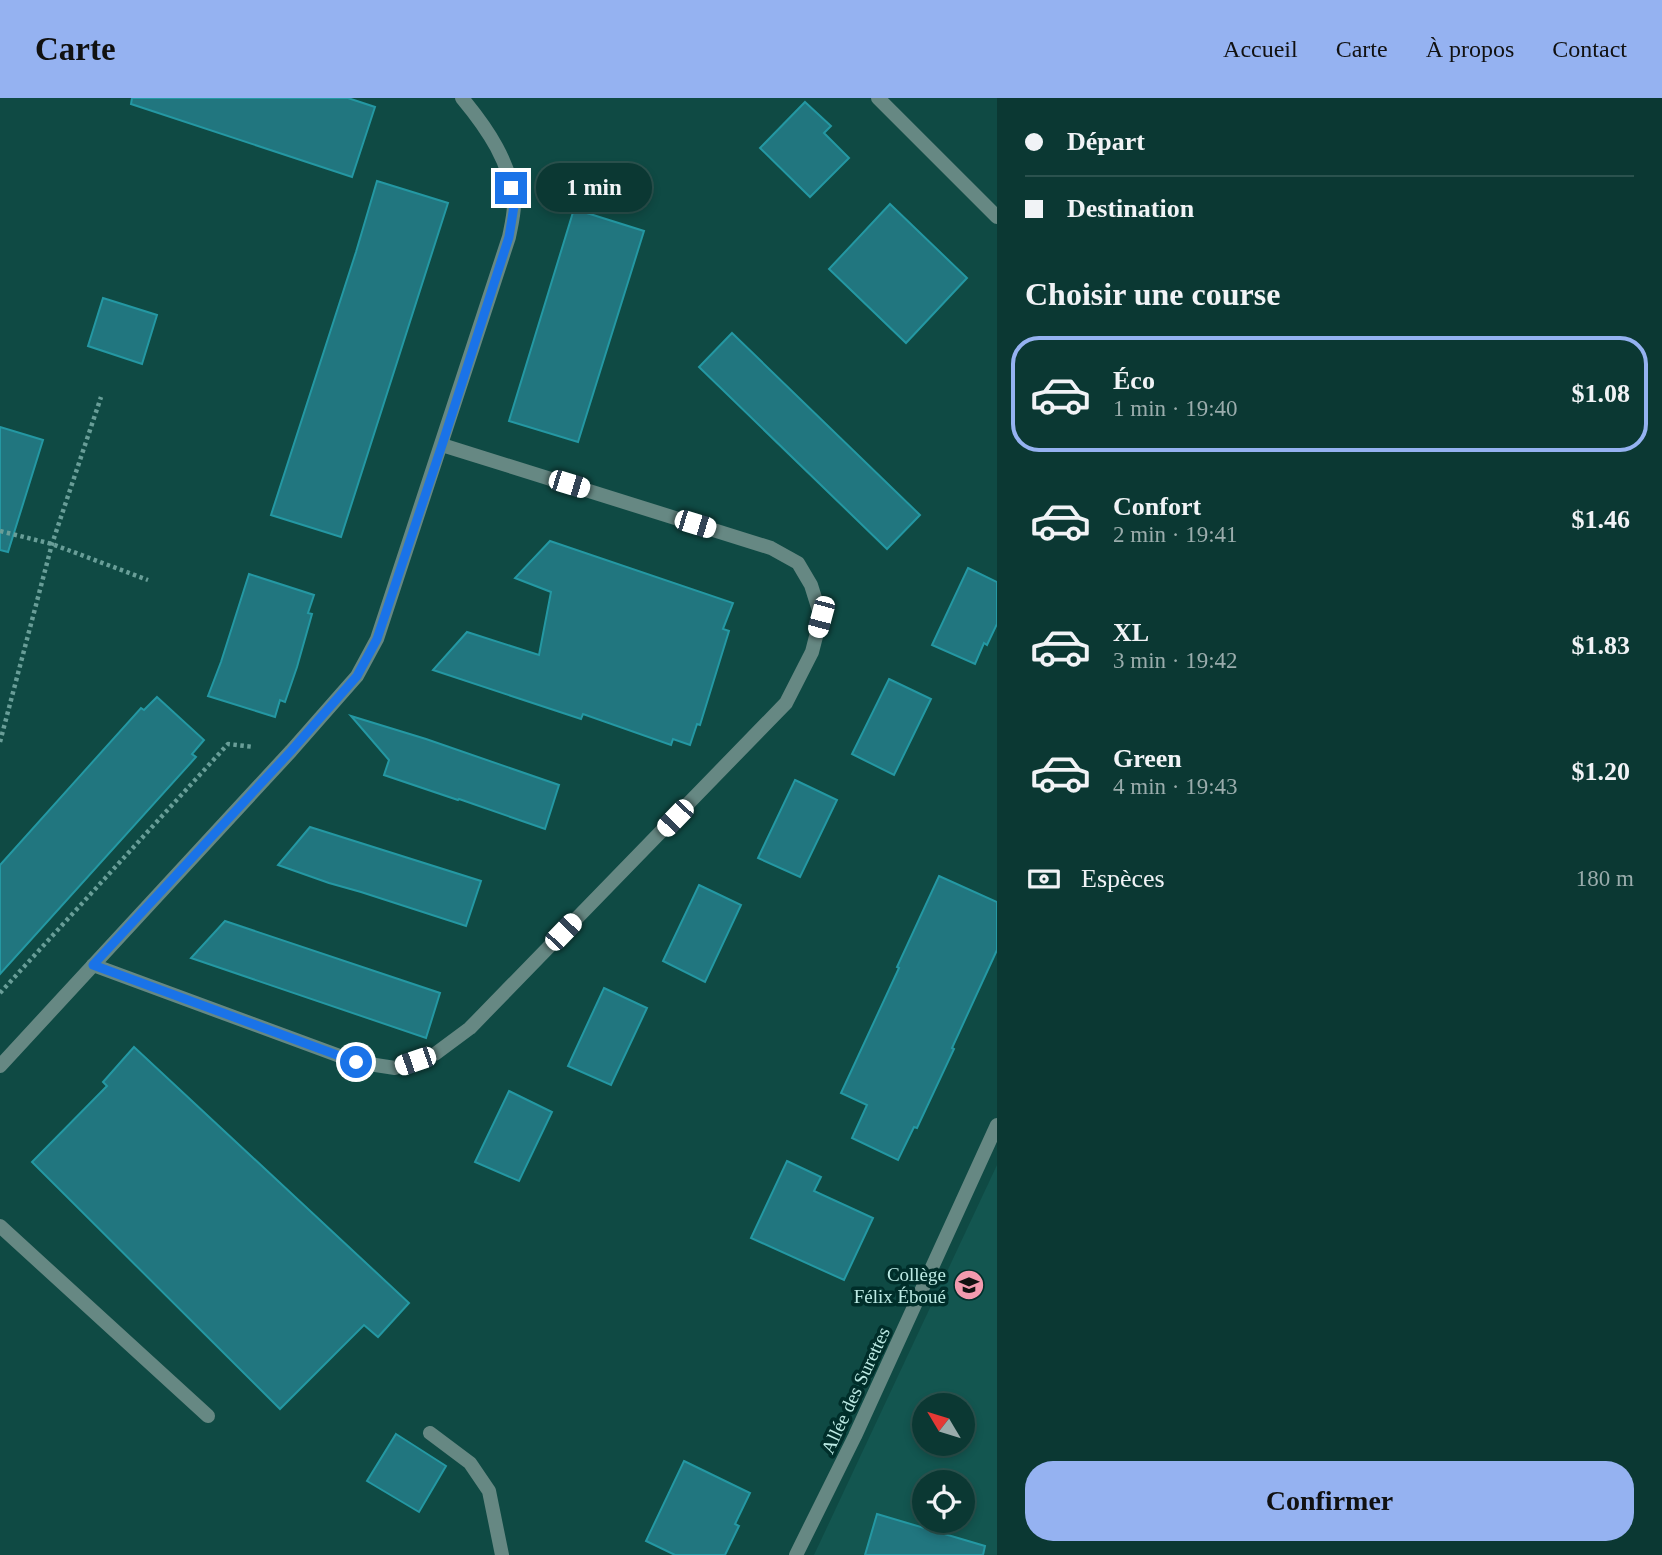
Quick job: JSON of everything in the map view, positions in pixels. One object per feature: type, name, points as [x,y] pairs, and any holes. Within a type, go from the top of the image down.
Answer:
[{"type":"street","points":[[0,1066],[291,751],[357,676],[377,639],[509,237],[514,206],[508,171],[493,141],[462,98]]},
{"type":"street","points":[[878,98],[997,217]]},
{"type":"street","points":[[93,965],[356,1062],[395,1068],[435,1054],[470,1028],[786,703],[812,652],[821,617],[811,585],[798,563],[771,548],[442,445]]},
{"type":"street","name":"Allée des Surettes","points":[[796,1555],[855,1436],[997,1125]]},
{"type":"street","points":[[0,1226],[208,1416]]},
{"type":"street","points":[[430,1433],[470,1463],[489,1491],[502,1555]]},
{"type":"path","points":[[0,742],[52,544],[101,397]]},
{"type":"path","points":[[0,531],[52,544],[148,580]]},
{"type":"path","points":[[0,993],[229,744],[291,751]]},
{"type":"shaded area","name":"Collège Félix Éboué","points":[[997,1165],[997,1555],[814,1555]]},
{"type":"building","points":[[132,98],[348,98],[375,107],[352,177],[131,104]]},
{"type":"building","points":[[805,102],[831,126],[824,133],[849,158],[810,197],[760,148]]},
{"type":"building","points":[[377,181],[448,203],[341,537],[271,515]]},
{"type":"building","points":[[890,204],[967,278],[906,343],[829,269]]},
{"type":"building","points":[[574,209],[644,231],[578,442],[509,421]]},
{"type":"building","points":[[103,298],[157,315],[142,364],[88,346]]},
{"type":"building","points":[[732,333],[920,515],[887,549],[699,367]]},
{"type":"building","points":[[0,427],[43,440],[8,552],[0,550]]},
{"type":"building","points":[[550,541],[733,603],[723,629],[729,631],[700,725],[697,724],[690,745],[673,739],[671,745],[583,714],[581,719],[433,670],[467,632],[539,655],[551,592],[515,578]]},
{"type":"building","points":[[968,568],[997,582],[997,624],[987,645],[984,643],[975,664],[932,645]]},
{"type":"building","points":[[249,574],[314,595],[308,613],[312,614],[297,667],[285,702],[280,700],[275,717],[208,696]]},
{"type":"building","points":[[889,679],[931,699],[894,775],[852,754]]},
{"type":"building","points":[[157,697],[204,740],[192,754],[196,757],[0,974],[0,865],[141,708],[144,710]]},
{"type":"building","points":[[351,716],[559,785],[545,829],[384,775],[389,760]]},
{"type":"building","points":[[795,780],[837,800],[800,877],[758,858]]},
{"type":"building","points":[[310,827],[481,881],[466,926],[278,865]]},
{"type":"building","points":[[939,876],[997,902],[997,950],[917,1128],[914,1127],[898,1160],[852,1138],[867,1105],[841,1093]]},
{"type":"building","points":[[699,885],[741,905],[705,982],[663,961]]},
{"type":"building","points":[[225,921],[440,993],[426,1038],[191,958]]},
{"type":"building","points":[[604,988],[647,1008],[611,1085],[568,1066]]},
{"type":"building","points":[[134,1047],[409,1303],[378,1337],[364,1325],[280,1409],[32,1162],[107,1086],[103,1082]]},
{"type":"building","points":[[509,1091],[552,1112],[519,1181],[475,1162]]},
{"type":"building","points":[[787,1161],[821,1177],[814,1191],[873,1218],[844,1280],[751,1238]]},
{"type":"building","points":[[396,1434],[446,1466],[419,1512],[367,1481]]},
{"type":"building","points":[[684,1461],[750,1493],[735,1524],[739,1526],[725,1555],[675,1555],[646,1541]]},
{"type":"building","points":[[877,1514],[912,1524],[912,1533],[941,1533],[985,1546],[983,1555],[865,1555]]},
{"type":"place","name":"Collège Félix Éboué","points":[[969,1285]]},
{"type":"route","points":[[356,1062],[93,965],[357,676],[377,639],[509,237],[514,206],[511,188]]}]
